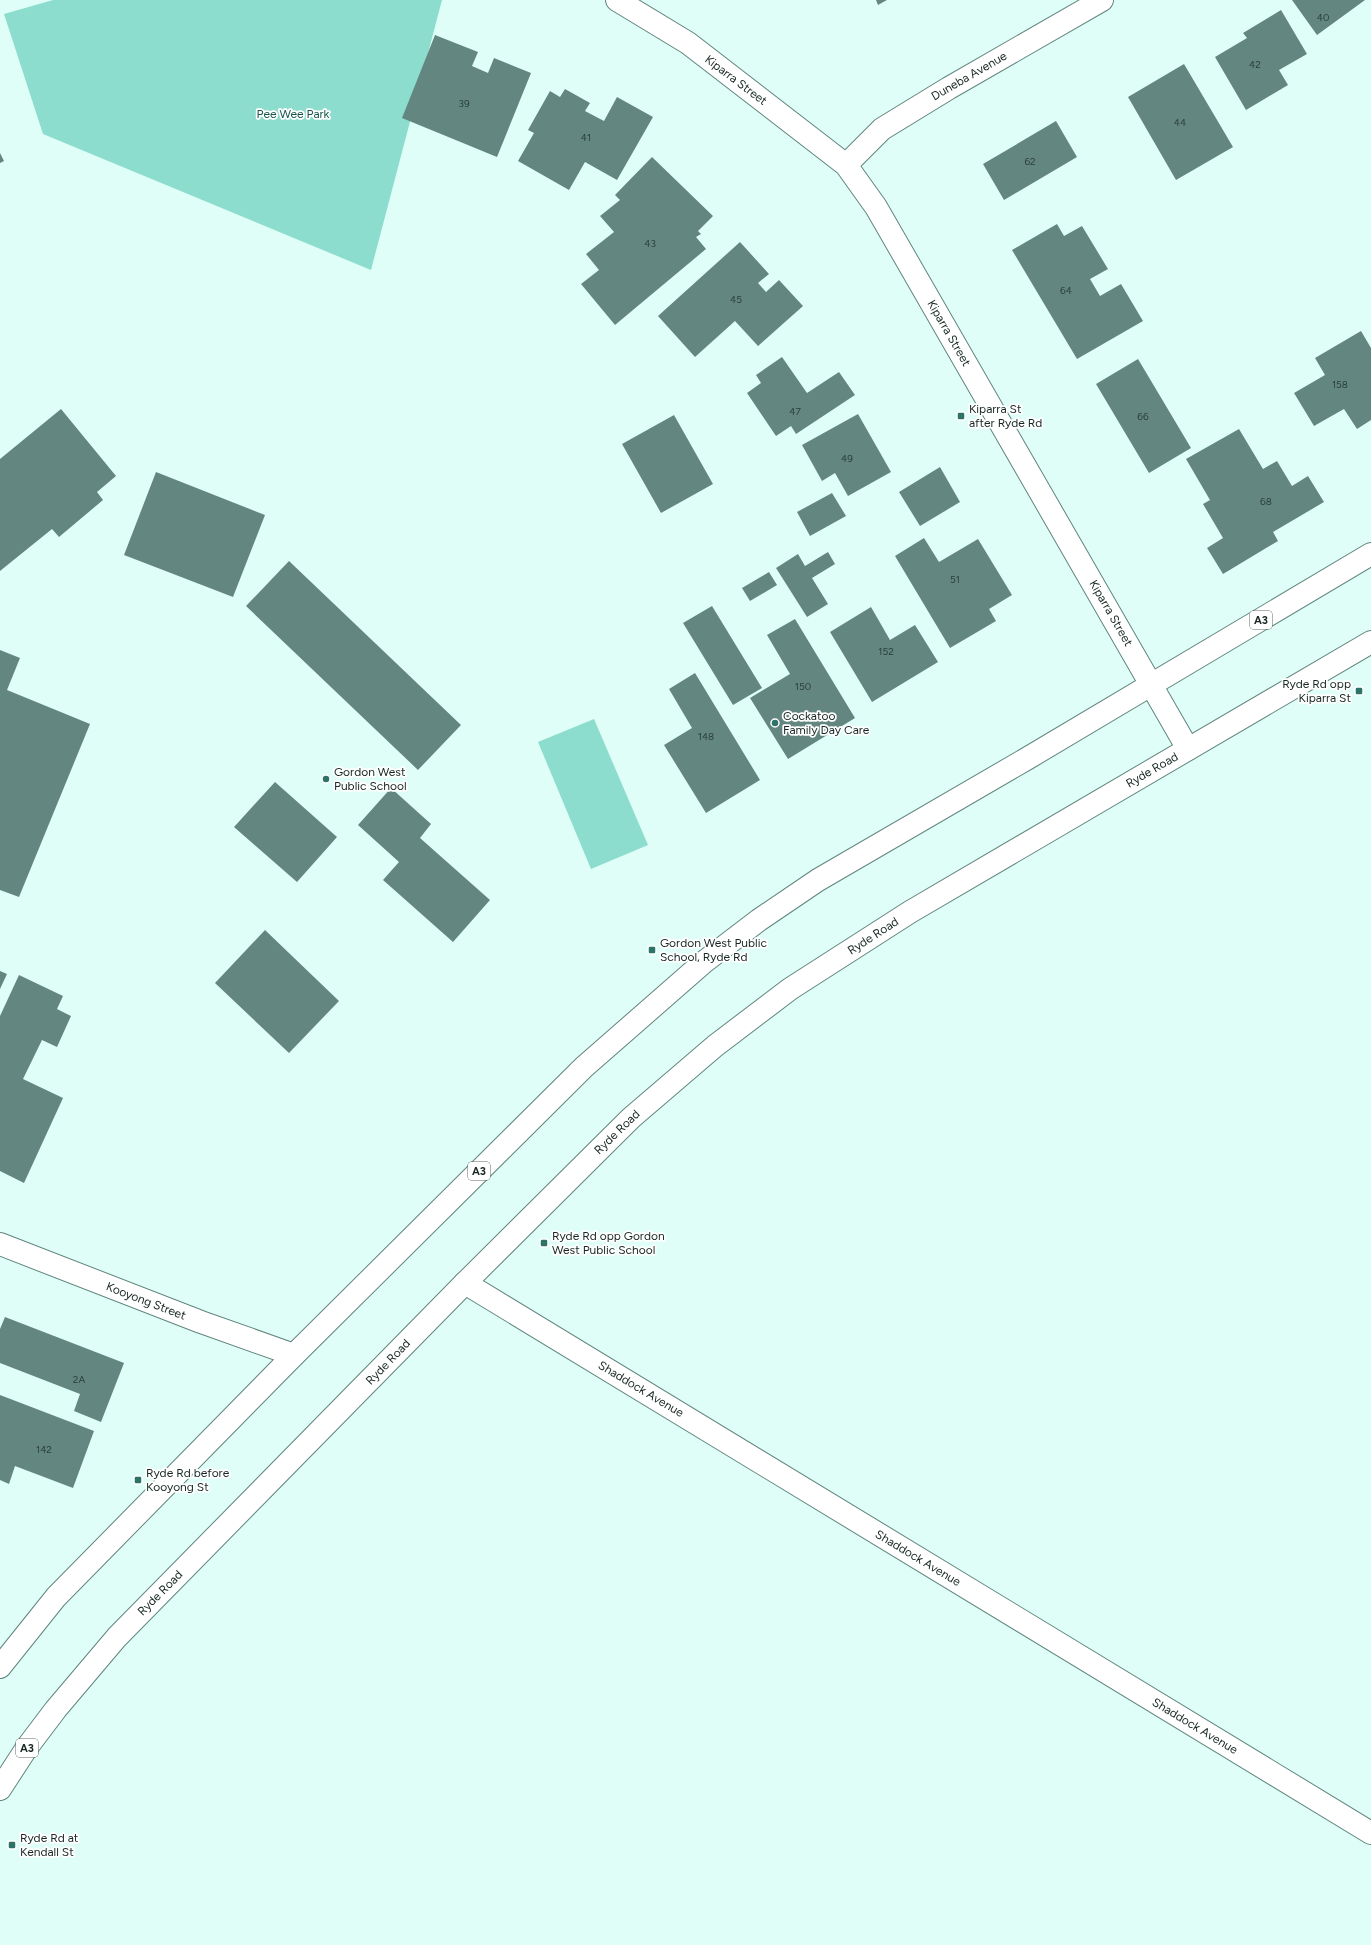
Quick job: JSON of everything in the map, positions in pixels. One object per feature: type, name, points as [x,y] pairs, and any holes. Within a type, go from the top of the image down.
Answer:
[{"type":"main road","name":"Kiparra Street","points":[[617,0],[688,44],[846,165],[876,207],[1188,749]]},
{"type":"main road","name":"Duneba Avenue","points":[[846,165],[882,129],[949,88],[1102,0]]},
{"type":"main road","name":"A3","points":[[0,1667],[56,1598],[294,1355],[584,1067],[704,962],[759,920],[818,880],[1152,686],[1371,554]]},
{"type":"main road","name":"Ryde Road","points":[[0,1789],[28,1746],[56,1709],[117,1637],[465,1283],[636,1113],[715,1046],[790,989],[910,912],[1371,642]]},
{"type":"main road","name":"Kooyong Street","points":[[0,1244],[201,1322],[294,1355]]},
{"type":"main road","name":"Shaddock Avenue","points":[[465,1283],[1371,1833]]},
{"type":"green space","name":"Pee Wee Park","points":[[53,0],[442,0],[371,270],[43,134],[4,14]]},
{"type":"green space","points":[[594,719],[648,845],[591,869],[538,742]]},
{"type":"building","points":[[876,0],[887,0],[878,5]]},
{"type":"building","points":[[1292,0],[1365,0],[1317,35]]},
{"type":"building","points":[[1281,10],[1307,54],[1279,70],[1288,85],[1246,110],[1215,57],[1247,38],[1243,33]]},
{"type":"building","points":[[435,35],[478,52],[472,66],[488,73],[494,58],[531,73],[497,157],[402,118]]},
{"type":"building","points":[[1184,64],[1233,147],[1176,180],[1128,97]]},
{"type":"building","points":[[565,89],[590,103],[585,111],[604,121],[617,97],[653,117],[617,180],[585,162],[569,190],[518,161],[534,133],[528,130],[550,91],[560,97]]},
{"type":"building","points":[[1056,121],[1077,157],[1004,200],[983,164]]},
{"type":"building","points":[[0,153],[4,161],[0,163]]},
{"type":"building","points":[[652,157],[713,216],[698,231],[701,234],[696,237],[706,249],[615,325],[581,284],[599,270],[586,254],[614,232],[600,216],[620,200],[615,195]]},
{"type":"building","points":[[1057,224],[1064,236],[1082,226],[1108,269],[1090,279],[1100,296],[1121,284],[1143,321],[1077,359],[1012,250]]},
{"type":"building","points":[[740,242],[769,274],[758,283],[766,292],[779,280],[803,306],[758,346],[735,321],[695,357],[658,316]]},
{"type":"building","points":[[1361,331],[1371,348],[1371,420],[1357,429],[1344,409],[1314,426],[1294,393],[1325,375],[1315,358]]},
{"type":"building","points":[[782,357],[807,393],[839,372],[855,395],[796,434],[791,426],[776,436],[747,393],[761,383],[756,375]]},
{"type":"building","points":[[1138,359],[1191,448],[1149,473],[1096,384]]},
{"type":"building","points":[[61,409],[116,476],[97,492],[103,500],[59,537],[52,529],[0,571],[0,459]]},
{"type":"building","points":[[858,414],[891,472],[848,496],[835,473],[822,481],[802,445]]},
{"type":"building","points":[[674,415],[713,484],[661,513],[622,444]]},
{"type":"building","points":[[1239,429],[1263,469],[1277,461],[1292,486],[1308,476],[1324,502],[1273,532],[1278,541],[1223,574],[1207,548],[1223,538],[1203,504],[1210,500],[1186,459]]},
{"type":"building","points":[[940,467],[960,502],[920,526],[899,492]]},
{"type":"building","points":[[156,472],[265,515],[233,597],[124,555]]},
{"type":"building","points":[[832,493],[846,516],[810,536],[797,512]]},
{"type":"building","points":[[924,538],[939,562],[978,539],[1012,595],[989,609],[996,621],[950,648],[895,556]]},
{"type":"building","points":[[828,552],[835,564],[812,578],[828,604],[807,617],[776,568],[798,554],[805,566]]},
{"type":"building","points":[[289,561],[461,725],[418,770],[246,606]]},
{"type":"building","points":[[769,572],[777,585],[750,601],[742,588]]},
{"type":"building","points":[[712,606],[762,688],[733,705],[683,623]]},
{"type":"building","points":[[871,607],[890,640],[915,625],[938,662],[872,702],[830,632]]},
{"type":"building","points":[[795,619],[855,718],[788,759],[750,698],[790,674],[767,635]]},
{"type":"building","points":[[0,650],[20,658],[7,690],[90,724],[19,897],[0,890]]},
{"type":"building","points":[[695,673],[760,780],[706,813],[664,745],[692,728],[669,689]]},
{"type":"building","points":[[275,782],[337,837],[297,882],[234,827]]},
{"type":"building","points":[[391,788],[431,824],[420,838],[490,900],[453,942],[383,880],[399,862],[358,825]]},
{"type":"building","points":[[265,930],[339,1001],[289,1053],[215,983]]},
{"type":"building","points":[[0,971],[7,974],[0,989]]},
{"type":"building","points":[[19,975],[63,996],[57,1009],[71,1016],[57,1047],[42,1040],[23,1079],[63,1098],[24,1183],[0,1171],[0,1016]]},
{"type":"building","points":[[5,1317],[124,1363],[101,1422],[74,1411],[80,1394],[0,1363],[0,1329]]},
{"type":"building","points":[[0,1395],[94,1431],[73,1488],[15,1466],[9,1484],[0,1480]]},
{"type":"place","name":"Kiparra St after Ryde Rd","points":[[961,416]]},
{"type":"place","name":"Ryde Rd opp Kiparra St","points":[[1359,691]]},
{"type":"place","name":"Cockatoo Family Day Care","points":[[775,723]]},
{"type":"place","name":"Gordon West Public School","points":[[326,779]]},
{"type":"place","name":"Gordon West Public School, Ryde Rd","points":[[652,950]]},
{"type":"place","name":"Ryde Rd opp Gordon West Public School","points":[[544,1243]]},
{"type":"place","name":"Ryde Rd before Kooyong St","points":[[138,1480]]},
{"type":"place","name":"Ryde Rd at Kendall St","points":[[12,1845]]}]
